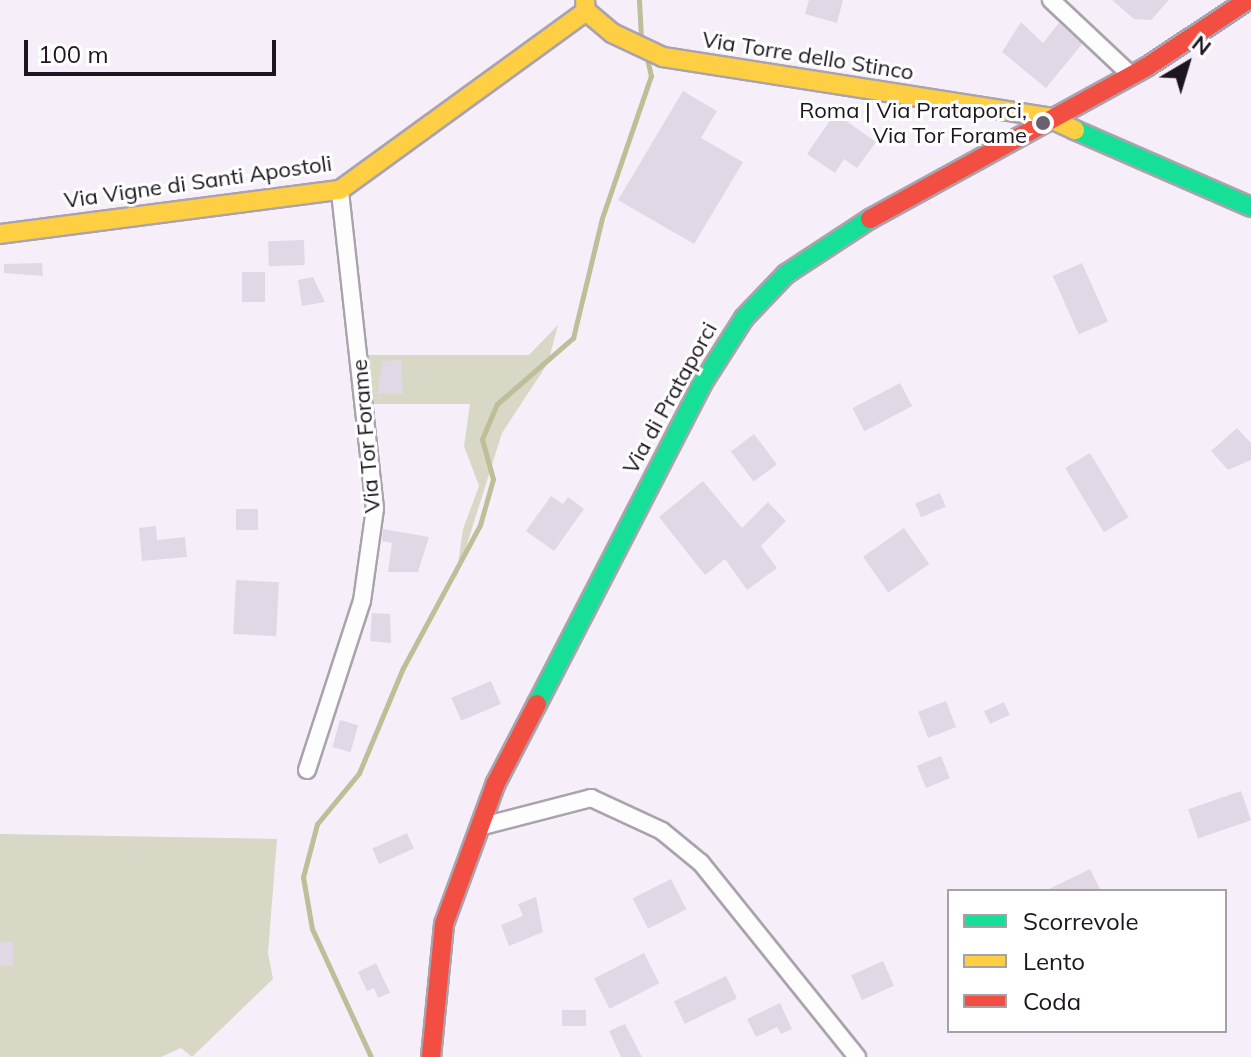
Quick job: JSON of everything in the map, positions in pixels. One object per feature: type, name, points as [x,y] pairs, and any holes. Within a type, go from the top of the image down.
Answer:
[{"type":"street","points":[[1051,0],[1131,75]]},
{"type":"street","name":"Via di Prataporci","points":[[431,1057],[442,934],[479,827],[549,672],[706,376],[754,305],[824,246],[1047,117],[1131,75],[1248,0]]},
{"type":"street","name":"Via Torre dello Stinco","points":[[586,5],[623,40],[673,60],[1047,117],[1251,207]]},
{"type":"street","name":"Via Vigne di Santi Apostoli","points":[[0,234],[340,190],[586,5]]},
{"type":"street","name":"Via Tor Forame","points":[[307,770],[362,601],[375,509],[340,190]]},
{"type":"street","points":[[479,827],[591,798],[662,831],[701,863],[857,1057]]},
{"type":"shaded area","points":[[558,325],[548,363],[502,433],[456,579],[463,529],[479,486],[464,446],[470,404],[372,404],[365,355],[529,355]],"holes":[[[383,361],[401,361],[402,394],[378,394]]]},
{"type":"shaded area","points":[[0,834],[277,839],[268,953],[273,979],[192,1057],[181,1048],[161,1057],[0,1057]]},
{"type":"building","points":[[809,0],[843,0],[837,23],[805,14]]},
{"type":"building","points":[[1112,0],[1169,0],[1151,20],[1134,19]]},
{"type":"building","points":[[1021,22],[1043,43],[1059,23],[1082,44],[1046,88],[1002,52]]},
{"type":"building","points":[[683,91],[717,111],[701,138],[743,162],[694,244],[618,200]]},
{"type":"building","points":[[835,113],[876,142],[857,168],[844,159],[835,173],[807,154]]},
{"type":"building","points":[[304,240],[305,265],[269,266],[268,241]]},
{"type":"building","points":[[42,263],[43,276],[4,273],[4,264]]},
{"type":"building","points":[[1082,263],[1108,321],[1079,334],[1053,276]]},
{"type":"building","points":[[242,272],[265,272],[265,302],[242,302]]},
{"type":"building","points":[[313,277],[325,302],[302,306],[298,280]]},
{"type":"building","points":[[401,360],[403,394],[378,394],[382,361]]},
{"type":"building","points":[[900,383],[912,406],[865,431],[852,408]]},
{"type":"building","points":[[1237,428],[1251,443],[1251,460],[1228,470],[1211,451]]},
{"type":"building","points":[[754,434],[777,464],[754,482],[731,451]]},
{"type":"building","points":[[1090,453],[1129,517],[1104,532],[1065,468]]},
{"type":"building","points":[[703,481],[742,528],[768,502],[786,521],[761,546],[777,568],[747,590],[725,559],[705,575],[659,517]]},
{"type":"building","points":[[940,493],[946,507],[921,517],[915,504]]},
{"type":"building","points":[[551,496],[563,504],[568,497],[584,509],[554,551],[526,531]]},
{"type":"building","points":[[236,509],[258,509],[258,530],[236,530]]},
{"type":"building","points":[[156,526],[157,540],[185,537],[187,557],[142,561],[139,528]]},
{"type":"building","points":[[904,528],[929,564],[888,593],[863,557]]},
{"type":"building","points":[[383,529],[429,537],[418,572],[388,572],[392,543],[382,541]]},
{"type":"building","points":[[236,580],[279,582],[276,636],[233,634]]},
{"type":"building","points":[[372,613],[390,614],[391,643],[370,641]]},
{"type":"building","points":[[491,681],[501,704],[461,721],[451,698]]},
{"type":"building","points":[[946,701],[956,727],[928,738],[918,712]]},
{"type":"building","points":[[1004,702],[1010,715],[990,724],[984,711]]},
{"type":"building","points":[[340,720],[358,725],[351,752],[332,747]]},
{"type":"building","points":[[941,756],[950,778],[926,788],[917,766]]},
{"type":"building","points":[[1241,791],[1251,820],[1198,839],[1188,809]]},
{"type":"building","points":[[407,833],[414,849],[379,864],[372,848]]},
{"type":"building","points":[[1090,869],[1100,889],[1049,889]]},
{"type":"building","points":[[671,879],[686,909],[648,929],[633,899]]},
{"type":"building","points":[[536,897],[543,932],[509,946],[501,925],[523,916],[518,904]]},
{"type":"building","points":[[0,942],[13,942],[13,966],[0,966]]},
{"type":"building","points":[[644,953],[659,983],[610,1009],[594,978]]},
{"type":"building","points":[[883,961],[894,986],[862,1000],[851,975]]},
{"type":"building","points":[[376,963],[390,993],[378,998],[374,988],[367,991],[358,972]]},
{"type":"building","points":[[726,976],[737,998],[685,1024],[674,1001]]},
{"type":"building","points":[[780,1003],[792,1029],[781,1034],[777,1027],[756,1037],[747,1019]]},
{"type":"building","points":[[562,1010],[586,1010],[586,1026],[562,1026]]},
{"type":"building","points":[[625,1024],[642,1057],[621,1057],[609,1031]]},
{"type":"waterway","points":[[639,0],[641,37]]},
{"type":"waterway","points":[[371,1057],[312,929],[303,877],[317,824],[359,773],[403,668],[480,525],[493,479],[482,439],[497,404],[573,338],[602,218],[651,76],[647,59]]},
{"type":"traffic: fast","points":[[1075,130],[1251,207]]},
{"type":"traffic: fast","points":[[537,704],[702,384],[744,318],[786,274],[870,219]]},
{"type":"traffic: slow","points":[[585,0],[586,11],[612,33],[663,57],[1047,117],[1075,130]]},
{"type":"traffic: slow","points":[[0,234],[340,190],[586,11]]},
{"type":"traffic: jam","points":[[870,219],[1148,66],[1248,0]]},
{"type":"traffic: jam","points":[[431,1057],[444,924],[496,783],[537,704]]},
{"type":"place","name":"Roma | Via Prataporci, Via Tor Forame","points":[[1043,123]]}]
